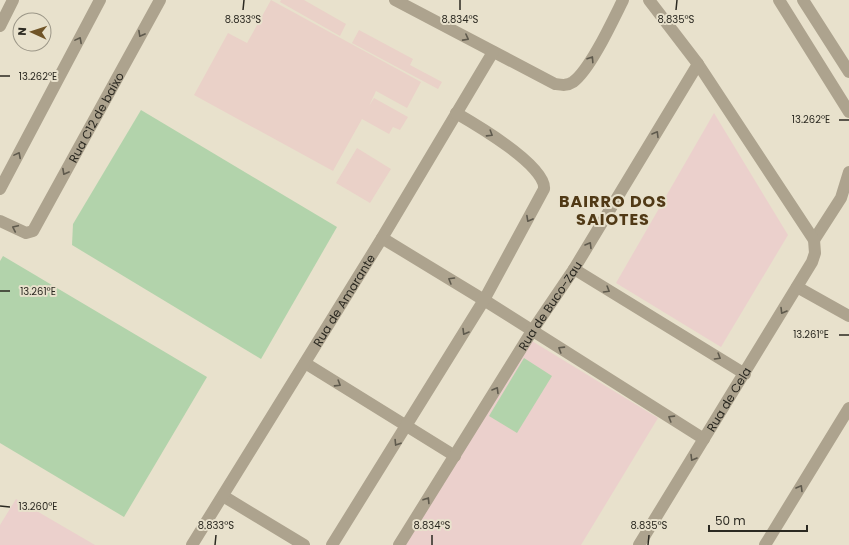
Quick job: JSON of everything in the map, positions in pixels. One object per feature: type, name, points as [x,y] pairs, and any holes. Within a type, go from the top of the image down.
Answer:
[{"type":"street","points":[[0,26],[13,0]]},
{"type":"street","points":[[0,189],[100,0]]},
{"type":"street","name":"Rua C12 de baixo","points":[[0,221],[26,233],[30,233],[160,0]]},
{"type":"street","points":[[395,0],[555,84],[564,86],[572,83],[580,76],[604,38],[623,0]]},
{"type":"street","points":[[649,0],[698,64],[814,240],[841,198],[849,172]]},
{"type":"street","points":[[778,0],[849,112]]},
{"type":"street","points":[[803,0],[849,72]]},
{"type":"street","name":"Rua de Amarante","points":[[192,545],[382,238],[493,52]]},
{"type":"street","name":"Rua de Buco-Zau","points":[[399,545],[532,331],[574,269],[698,64]]},
{"type":"street","points":[[332,545],[407,427],[484,300],[542,195],[545,184],[530,165],[494,136],[456,113]]},
{"type":"street","points":[[382,238],[484,300],[704,439]]},
{"type":"street","name":"Rua de Cela","points":[[639,545],[797,287],[815,253],[814,240]]},
{"type":"street","points":[[574,269],[745,374]]},
{"type":"street","points":[[797,287],[849,316]]},
{"type":"street","points":[[304,363],[455,456]]},
{"type":"street","points":[[765,545],[849,408]]},
{"type":"street","points":[[223,496],[304,545]]},
{"type":"shaded area","points":[[271,0],[421,82],[407,108],[376,91],[369,106],[374,98],[408,117],[400,130],[393,127],[389,134],[362,119],[333,171],[194,95],[228,33],[247,43]]},
{"type":"shaded area","points":[[281,0],[304,0],[346,24],[340,36],[280,2]]},
{"type":"shaded area","points":[[359,30],[413,59],[410,65],[442,82],[438,89],[352,43]]},
{"type":"shaded area","points":[[714,113],[788,235],[721,347],[616,283]]},
{"type":"shaded area","points":[[357,148],[391,169],[370,203],[336,183]]},
{"type":"shaded area","points":[[532,341],[658,418],[581,545],[405,545]]},
{"type":"shaded area","points":[[16,499],[95,545],[0,545],[0,525]]},
{"type":"green space","points":[[141,110],[337,227],[261,359],[72,245],[73,224]]},
{"type":"green space","points":[[3,256],[207,377],[124,517],[0,443],[0,261]]},
{"type":"green space","points":[[524,358],[552,376],[517,433],[489,416]]},
{"type":"district","name":"BAIRRO DOS SAIOTES","points":[[613,210]]}]
